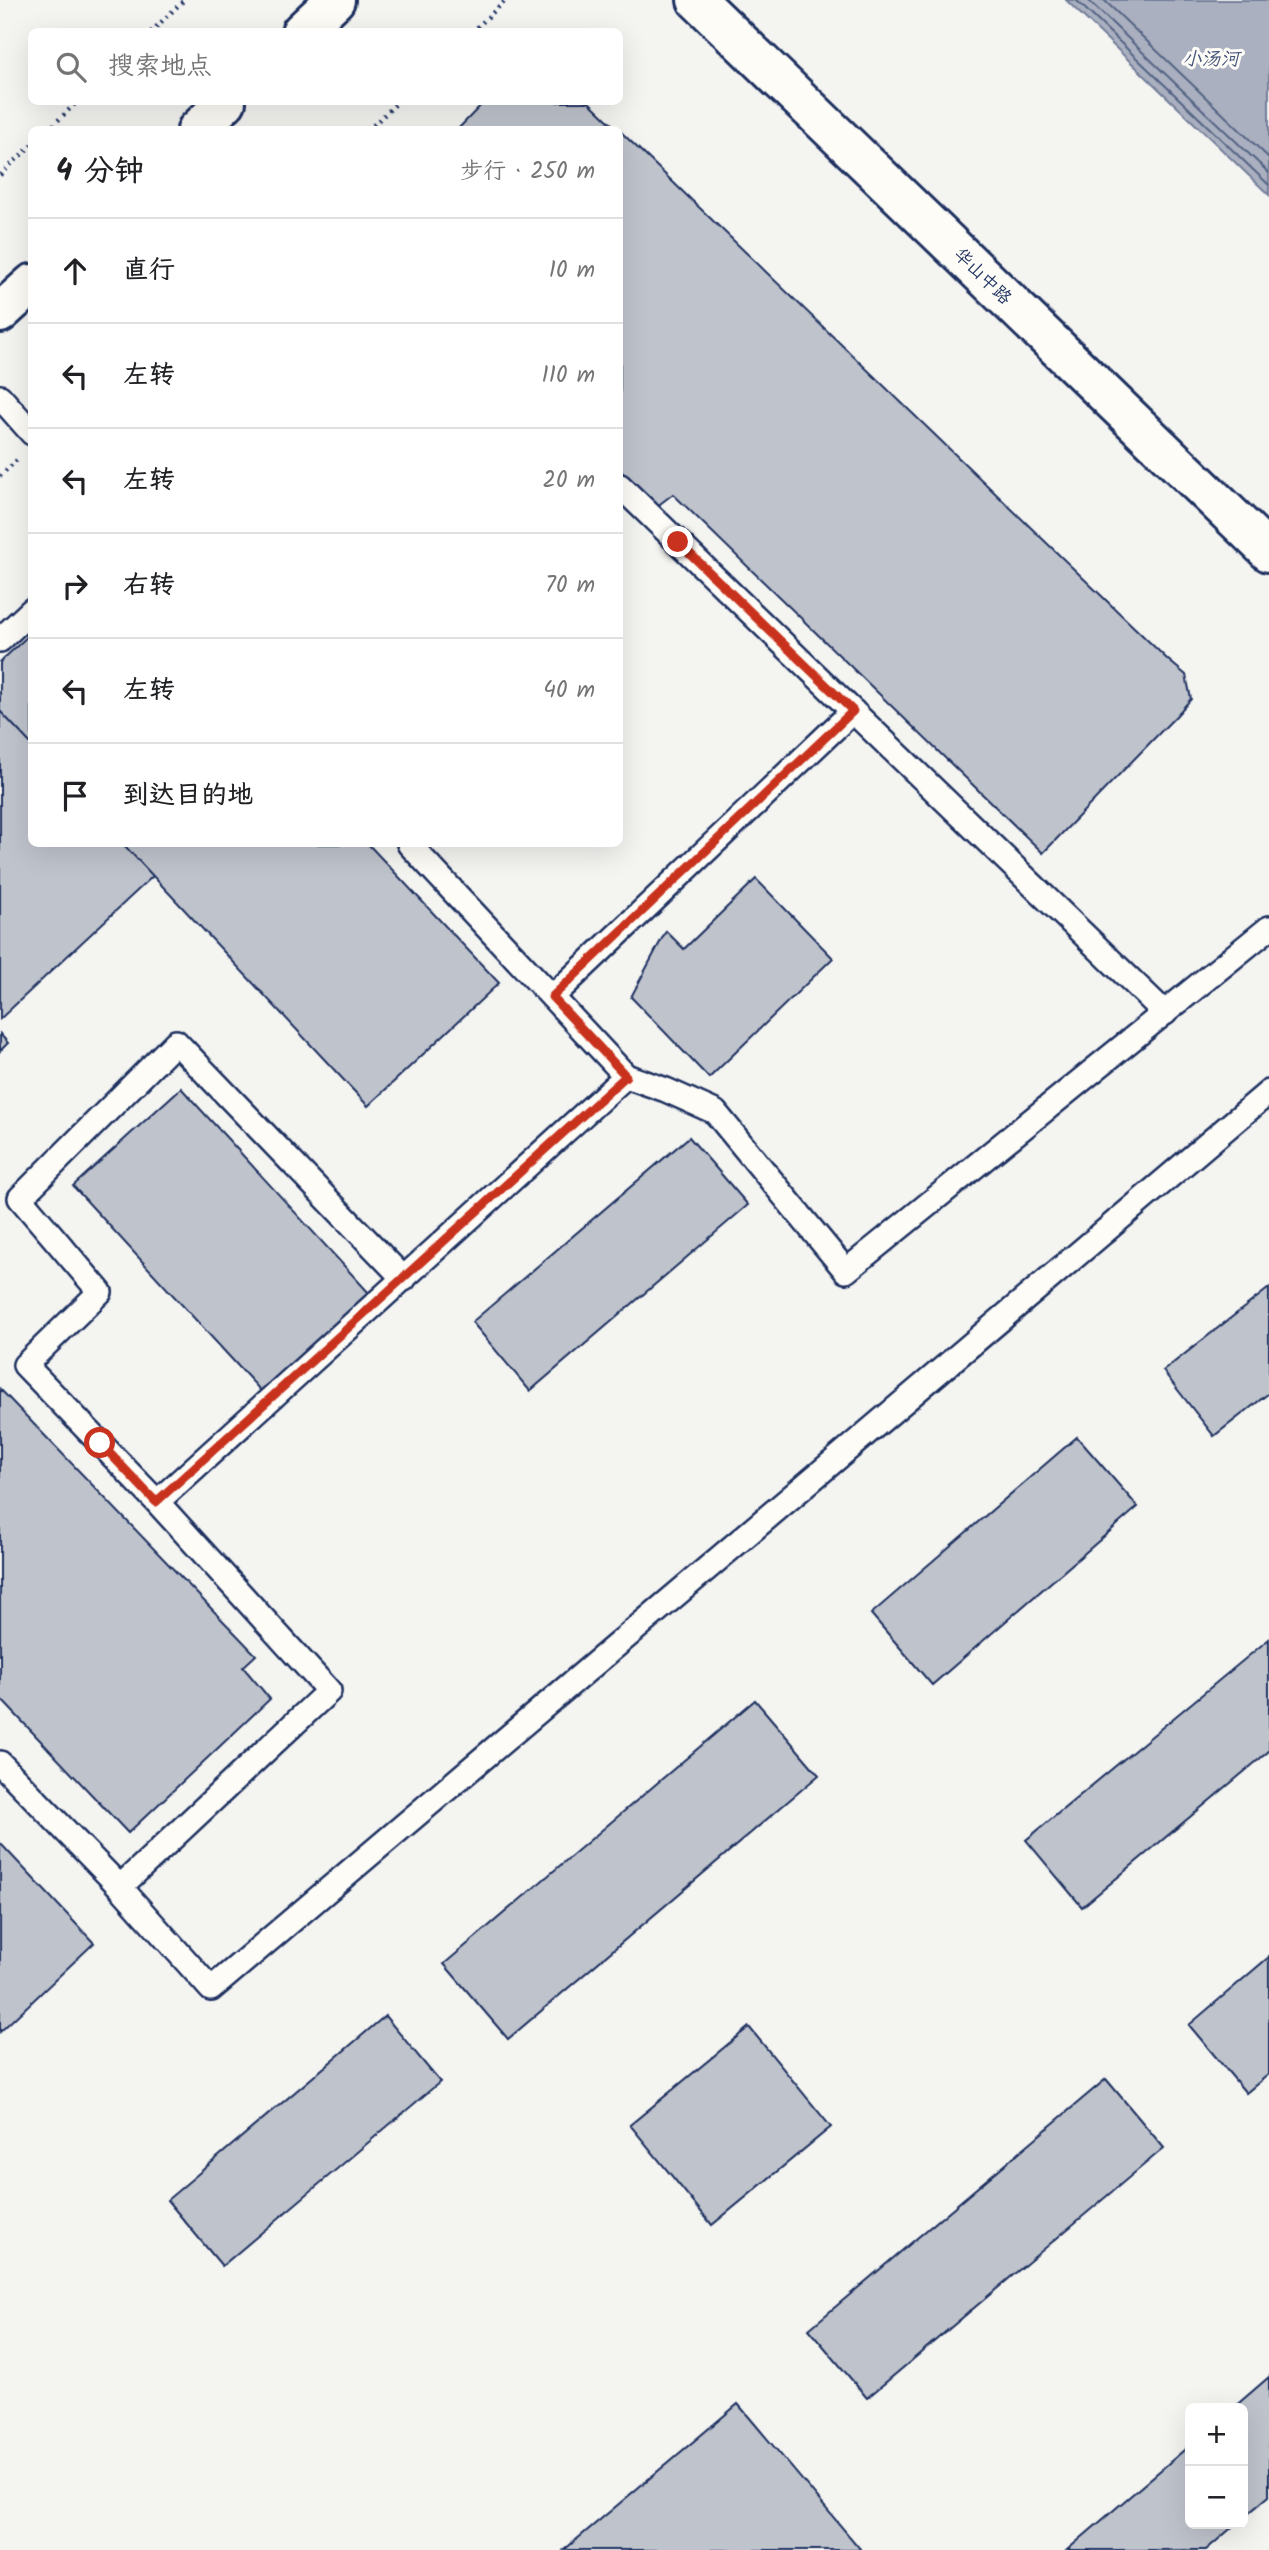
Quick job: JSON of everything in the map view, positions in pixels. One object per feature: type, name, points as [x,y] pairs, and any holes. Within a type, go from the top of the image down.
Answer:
[{"type":"street","points":[[305,28],[335,0]]},
{"type":"street","name":"华山中路","points":[[697,0],[1269,552]]},
{"type":"street","points":[[201,126],[223,105]]},
{"type":"street","points":[[0,313],[28,288]]},
{"type":"lane","points":[[0,397],[28,428]]},
{"type":"lane","points":[[623,489],[1165,1013]]},
{"type":"lane","points":[[0,640],[28,614]]},
{"type":"lane","points":[[552,997],[853,711]]},
{"type":"lane","points":[[412,847],[626,1076],[715,1112],[846,1271],[1269,928]]},
{"type":"lane","points":[[120,1887],[329,1691],[25,1364],[100,1292],[20,1198],[176,1042],[404,1279]]},
{"type":"lane","points":[[156,1502],[626,1076]]},
{"type":"lane","points":[[0,1763],[120,1887],[211,1989],[1269,1092]]},
{"type":"path","points":[[155,28],[184,0]]},
{"type":"path","points":[[476,28],[506,0]]},
{"type":"path","points":[[52,126],[74,105]]},
{"type":"path","points":[[372,126],[395,105]]},
{"type":"path","points":[[0,175],[28,149]]},
{"type":"water","name":"小汤河","points":[[1066,0],[1269,0],[1269,195]]},
{"type":"building","points":[[481,105],[592,105],[614,126],[461,126]]},
{"type":"building","points":[[623,134],[1186,675],[1191,699],[1043,853],[673,494],[656,507],[623,473]]},
{"type":"building","points":[[28,636],[28,741],[0,711],[0,662]]},
{"type":"building","points":[[0,711],[28,741],[28,847],[126,847],[153,876],[0,1019]]},
{"type":"building","points":[[126,847],[371,847],[499,983],[368,1106]]},
{"type":"building","points":[[756,879],[833,958],[709,1078],[631,997],[666,931],[684,949]]},
{"type":"building","points":[[0,1034],[8,1043],[0,1051]]},
{"type":"building","points":[[181,1088],[369,1293],[261,1391],[73,1186]]},
{"type":"building","points":[[689,1137],[748,1205],[530,1391],[472,1322]]},
{"type":"building","points":[[1269,1288],[1269,1393],[1214,1436],[1163,1371]]},
{"type":"building","points":[[0,1389],[256,1655],[243,1667],[270,1699],[128,1833],[0,1698]]},
{"type":"building","points":[[1077,1437],[1138,1507],[932,1685],[871,1614]]},
{"type":"building","points":[[1269,1639],[1269,1751],[1082,1907],[1026,1840]]},
{"type":"building","points":[[755,1700],[819,1775],[508,2039],[444,1964]]},
{"type":"building","points":[[0,1843],[94,1943],[0,2032]]},
{"type":"building","points":[[1269,1957],[1269,2074],[1246,2093],[1189,2025]]},
{"type":"building","points":[[385,2016],[440,2082],[222,2266],[167,2200]]},
{"type":"building","points":[[749,2027],[831,2127],[712,2225],[630,2125]]},
{"type":"building","points":[[1106,2079],[1164,2148],[867,2398],[809,2329]]},
{"type":"building","points":[[1269,2377],[1269,2496],[1248,2514],[1248,2403],[1239,2403]]},
{"type":"building","points":[[738,2404],[861,2550],[564,2550]]},
{"type":"building","points":[[1185,2449],[1185,2529],[1230,2529],[1206,2550],[1067,2550]]},
{"type":"route","points":[[100,1443],[156,1502],[626,1076],[552,997],[853,711],[678,542]]}]
